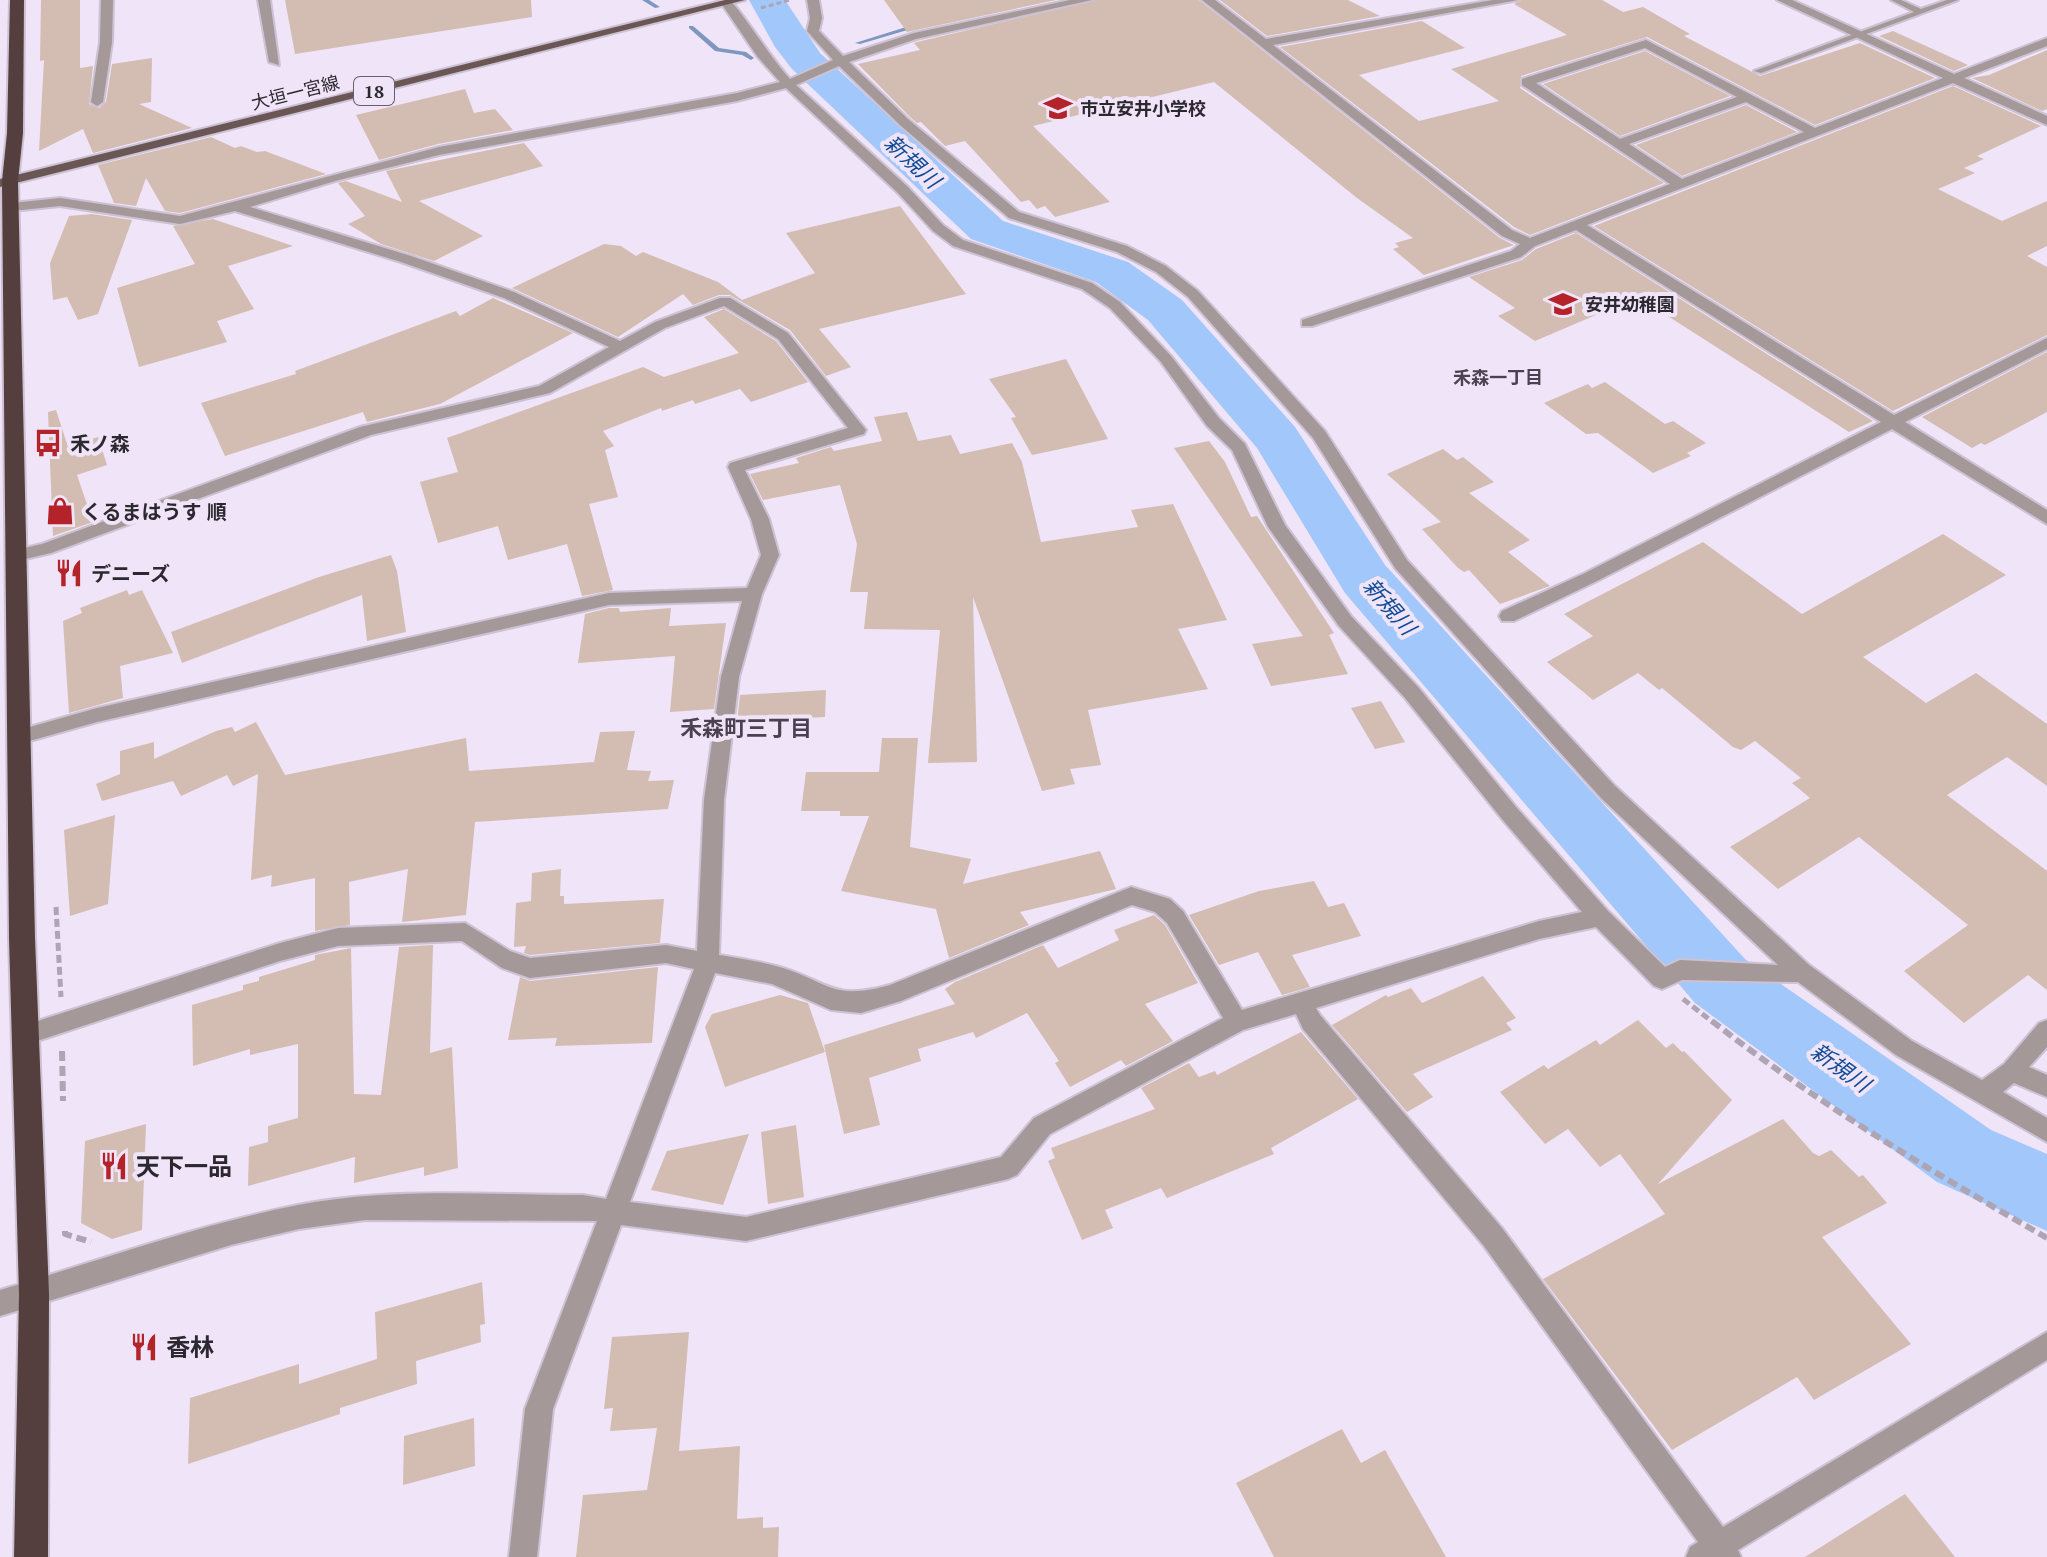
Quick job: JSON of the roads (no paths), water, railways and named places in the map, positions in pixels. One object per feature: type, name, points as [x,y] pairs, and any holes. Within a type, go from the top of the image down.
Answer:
[{"type":"highway","points":[[17,0],[15,133],[5,182],[12,207],[25,1035],[34,1294],[31,1557]]},
{"type":"main road","name":"大垣一宮線","points":[[5,182],[735,1]]},
{"type":"street","points":[[97,102],[106,42],[107,0]]},
{"type":"street","points":[[264,0],[275,62]]},
{"type":"street","points":[[813,0],[816,18],[813,31],[837,63],[999,205],[1014,215],[1122,249],[1161,269],[1193,294],[1319,435],[1401,564],[1461,632],[1608,792],[1796,973],[1904,1048],[2047,1131]]},
{"type":"street","points":[[12,207],[60,202],[180,220],[439,151],[694,106],[791,82],[914,36],[1038,4],[1086,0]]},
{"type":"street","points":[[1208,0],[1507,233],[1530,243]]},
{"type":"street","points":[[1266,43],[1512,0]]},
{"type":"street","points":[[1783,0],[2047,121]]},
{"type":"street","points":[[735,1],[761,53],[903,190],[938,228],[958,243],[1087,286],[1115,305],[1166,359],[1213,422],[1239,448],[1277,527],[1345,621],[1412,693],[1509,813],[1600,917],[1671,975],[1796,973]]},
{"type":"street","points":[[1307,323],[1516,254],[1530,243],[1678,183],[2047,42]]},
{"type":"street","points":[[1678,183],[1526,82],[1646,44],[1813,132]]},
{"type":"street","points":[[1618,144],[1748,97]]},
{"type":"street","points":[[235,207],[406,259],[509,295],[619,346]]},
{"type":"street","points":[[1577,225],[2047,518]]},
{"type":"street","points":[[17,555],[45,549],[366,431],[544,390],[660,325],[725,301],[783,336],[858,430],[736,467],[760,519],[770,555],[753,594],[730,677],[714,800],[708,962],[539,1409],[523,1557]]},
{"type":"street","points":[[1508,616],[1591,577],[2047,343]]},
{"type":"street","points":[[19,737],[112,711],[609,599],[753,594]]},
{"type":"street","points":[[25,1035],[280,952],[338,937],[465,932],[481,940],[508,963],[530,968],[666,954],[775,975],[831,1000],[861,1003],[893,994],[1131,896],[1162,905],[1175,917],[1237,1022]]},
{"type":"street","points":[[0,1303],[231,1233],[299,1217],[365,1208],[583,1207],[690,1224],[746,1229],[1008,1167],[1042,1126],[1237,1022],[1539,930],[1600,917]]},
{"type":"street","points":[[1302,1001],[1311,1022],[1493,1237],[1715,1553],[2047,1345]]},
{"type":"street","points":[[1983,1093],[2012,1071],[2047,1030]]},
{"type":"street","points":[[2012,1071],[2047,1086]]},
{"type":"lane","points":[[1895,0],[1921,12]]},
{"type":"lane","points":[[1758,71],[1954,0]]},
{"type":"waterway","points":[[645,0],[657,7]]},
{"type":"waterway","name":"新規川","points":[[767,0],[794,47],[806,61],[987,230],[1112,272],[1165,310],[1277,439],[1365,579],[1720,981],[1964,1156],[2047,1193]]},
{"type":"waterway","points":[[858,43],[919,25]]},
{"type":"waterway","points":[[691,27],[717,50],[744,53],[751,58]]},
{"type":"place","name":"市立安井小学校","points":[[1058,108]]},
{"type":"place","name":"安井幼稚園","points":[[1563,304]]},
{"type":"place","name":"禾ノ森","points":[[48,443]]},
{"type":"place","name":"くるまはうす 順","points":[[60,511]]},
{"type":"place","name":"デニーズ","points":[[69,573]]},
{"type":"place","name":"天下一品","points":[[114,1166]]},
{"type":"place","name":"香林","points":[[144,1347]]},
{"type":"district","name":"禾森一丁目","points":[[1498,377]]},
{"type":"district","name":"禾森町三丁目","points":[[746,727]]}]
